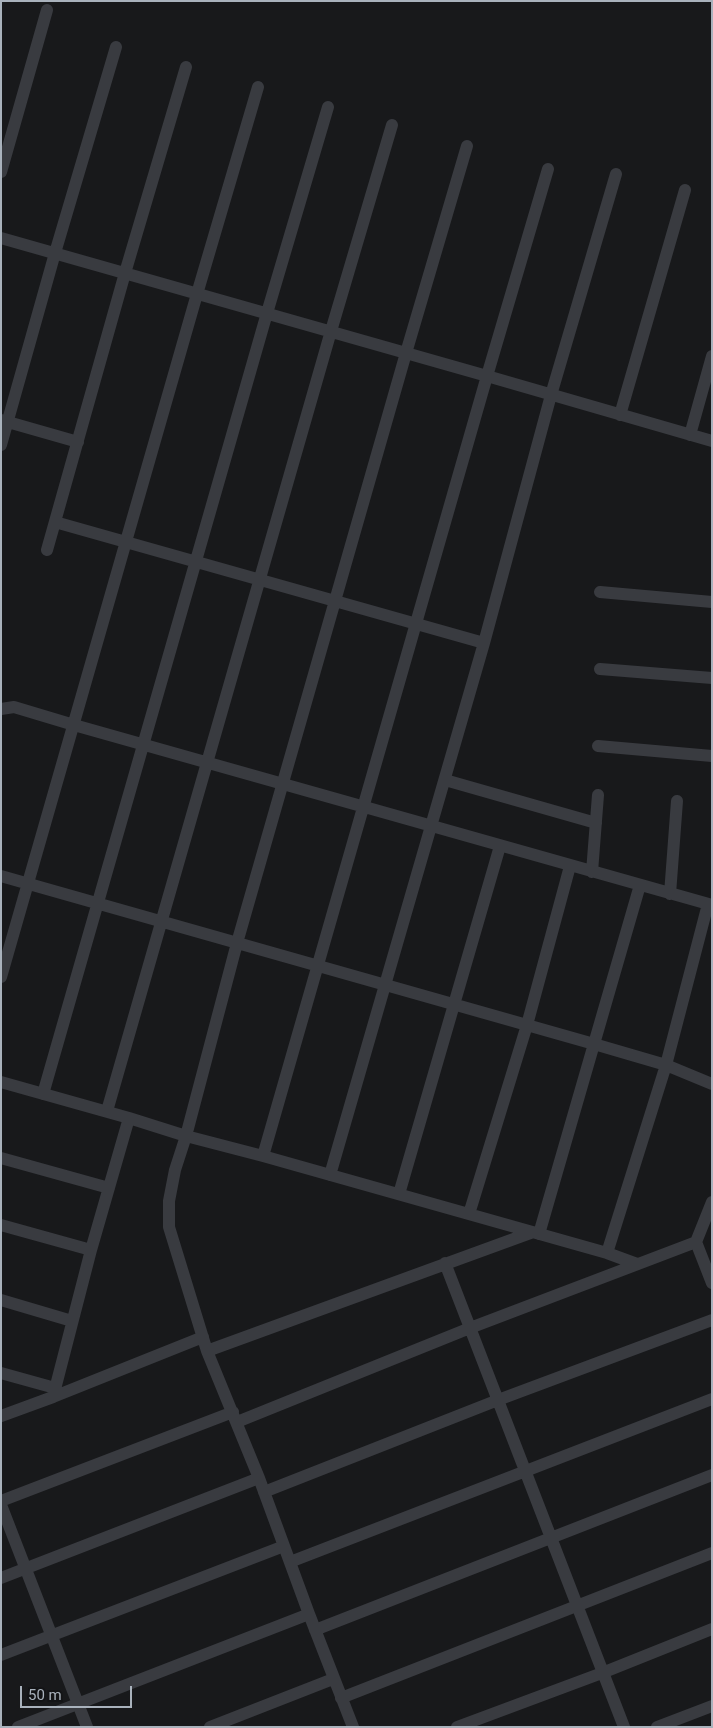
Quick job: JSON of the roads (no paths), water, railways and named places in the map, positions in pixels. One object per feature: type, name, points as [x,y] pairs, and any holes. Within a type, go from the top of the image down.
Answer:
[{"type":"street","points":[[1,172],[47,10]]},
{"type":"street","points":[[1,445],[5,421],[116,47]]},
{"type":"street","points":[[46,550],[186,67]]},
{"type":"street","points":[[1,977],[258,87]]},
{"type":"street","points":[[43,1094],[328,107]]},
{"type":"street","points":[[107,1112],[392,124]]},
{"type":"street","points":[[353,1727],[333,1679],[259,1478],[207,1351],[169,1227],[169,1201],[175,1170],[186,1136],[237,943],[467,146]]},
{"type":"street","points":[[263,1156],[548,169]]},
{"type":"street","points":[[330,1175],[484,643],[551,395],[616,174]]},
{"type":"street","points":[[620,416],[685,190]]},
{"type":"street","points":[[1,238],[712,441]]},
{"type":"street","points":[[690,435],[712,356]]},
{"type":"street","points":[[5,421],[78,442]]},
{"type":"street","points":[[55,522],[484,643]]},
{"type":"street","points":[[600,592],[712,602]]},
{"type":"street","points":[[600,669],[712,678]]},
{"type":"street","points":[[1,709],[14,707],[710,905],[666,1065],[607,1253]]},
{"type":"street","points":[[598,746],[712,756]]},
{"type":"street","points":[[444,780],[596,823]]},
{"type":"street","points":[[592,872],[598,795]]},
{"type":"street","points":[[670,894],[677,801]]},
{"type":"street","points":[[400,1194],[500,846]]},
{"type":"street","points":[[469,1214],[527,1025],[570,866]]},
{"type":"street","points":[[1,876],[666,1065],[712,1084]]},
{"type":"street","points":[[536,1233],[640,885]]},
{"type":"street","points":[[1,1082],[186,1136],[607,1253],[637,1264]]},
{"type":"street","points":[[54,1393],[91,1250],[129,1118]]},
{"type":"street","points":[[1,1158],[109,1188]]},
{"type":"street","points":[[712,1202],[696,1242],[712,1283]]},
{"type":"street","points":[[1,1224],[91,1250]]},
{"type":"street","points":[[207,1351],[445,1263],[536,1233]]},
{"type":"street","points":[[87,1727],[1,1503],[235,1417],[696,1242]]},
{"type":"street","points":[[445,1263],[624,1727]]},
{"type":"street","points":[[1,1300],[72,1321]]},
{"type":"street","points":[[264,1492],[498,1400],[712,1320]]},
{"type":"street","points":[[1,1416],[54,1393],[203,1338]]},
{"type":"street","points":[[1,1373],[54,1393]]},
{"type":"street","points":[[290,1562],[712,1399]]},
{"type":"street","points":[[315,1630],[712,1475]]},
{"type":"street","points":[[1,1578],[259,1478]]},
{"type":"street","points":[[1,1655],[284,1546]]},
{"type":"street","points":[[341,1698],[712,1552]]},
{"type":"street","points":[[18,1727],[309,1614]]},
{"type":"street","points":[[457,1727],[602,1673],[712,1629]]},
{"type":"street","points":[[210,1727],[333,1679]]},
{"type":"street","points":[[657,1727],[712,1706]]}]
